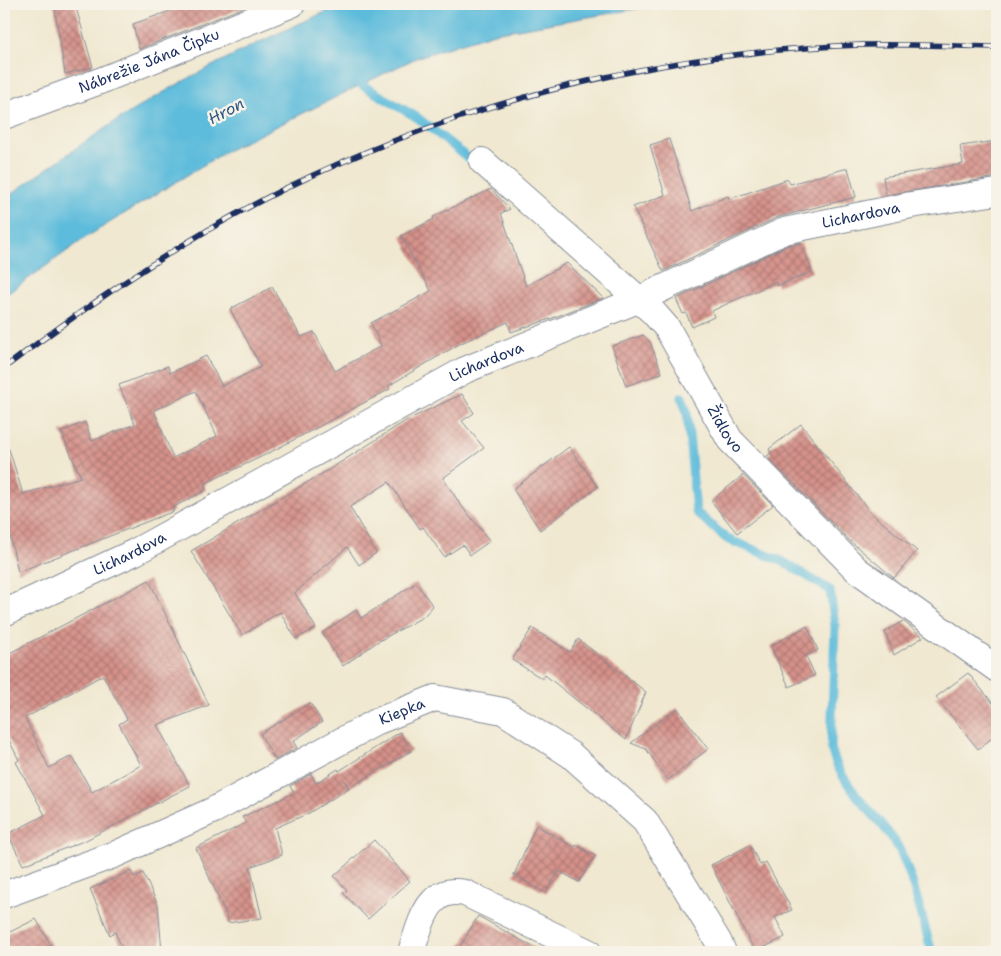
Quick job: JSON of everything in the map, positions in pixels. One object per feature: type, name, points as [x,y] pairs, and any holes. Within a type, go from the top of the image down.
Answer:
[{"type":"street","name":"Nábrežie Jána Čipku","points":[[4,116],[100,81],[292,4]]},
{"type":"street","name":"Židlovo","points":[[482,161],[640,299],[667,328],[730,440],[857,570],[997,669]]},
{"type":"street","name":"Lichardova","points":[[4,613],[136,552],[465,370],[640,299],[784,231],[911,205],[997,192]]},
{"type":"street","name":"Kiepka","points":[[4,895],[116,854],[214,810],[378,721],[435,698],[503,711],[571,755],[645,820],[723,952]]},
{"type":"street","points":[[411,952],[423,917],[434,900],[452,890],[466,893],[588,952]]},
{"type":"water","name":"Hron","points":[[344,4],[665,4],[494,33],[418,57],[228,150],[88,236],[4,296],[4,199],[104,129],[190,77],[283,31]]},
{"type":"building","points":[[54,4],[75,4],[93,67],[65,74]]},
{"type":"building","points":[[190,4],[252,4],[139,49],[133,24]]},
{"type":"building","points":[[669,139],[692,211],[728,196],[729,199],[788,179],[790,184],[848,168],[856,197],[778,217],[663,271],[633,207],[665,195],[650,145]]},
{"type":"building","points":[[997,141],[997,177],[886,195],[883,177],[963,164],[960,146]]},
{"type":"building","points":[[491,189],[510,209],[501,213],[526,286],[567,263],[603,298],[511,332],[508,322],[461,343],[388,386],[390,389],[265,455],[204,484],[206,490],[172,508],[174,511],[18,572],[4,509],[4,450],[9,449],[23,494],[81,477],[61,432],[85,422],[92,441],[135,424],[119,385],[168,366],[170,373],[206,356],[222,386],[261,367],[230,309],[272,287],[301,337],[314,332],[335,371],[381,346],[371,323],[431,291],[401,236],[434,219],[433,217]],"holes":[[[196,391],[217,436],[173,458],[154,410]]]},
{"type":"building","points":[[801,243],[812,272],[777,286],[776,282],[731,302],[712,311],[714,317],[692,327],[686,313],[683,314],[676,299],[789,245]]},
{"type":"building","points":[[643,335],[650,342],[662,373],[626,386],[612,346]]},
{"type":"building","points":[[462,394],[474,413],[462,421],[484,448],[443,478],[460,504],[490,541],[470,555],[463,545],[444,557],[423,527],[420,529],[389,482],[350,507],[376,553],[359,565],[347,547],[295,593],[316,628],[296,639],[280,612],[242,635],[191,551],[330,469],[407,420]]},
{"type":"building","points":[[801,424],[871,513],[917,551],[894,578],[850,541],[767,456],[771,453],[769,449]]},
{"type":"building","points":[[569,447],[598,487],[540,530],[513,489]]},
{"type":"building","points":[[743,475],[773,505],[737,533],[711,501]]},
{"type":"building","points":[[149,580],[209,705],[157,725],[190,786],[86,840],[23,865],[8,834],[45,815],[16,762],[19,760],[4,730],[4,656]],"holes":[[[103,675],[127,719],[119,724],[141,765],[92,792],[72,756],[49,768],[25,718]]]},
{"type":"building","points":[[416,583],[433,606],[423,617],[377,642],[343,666],[322,633],[356,610],[361,618]]},
{"type":"building","points":[[903,621],[923,637],[894,655],[885,632]]},
{"type":"building","points":[[807,626],[818,650],[806,656],[815,675],[789,687],[771,646]]},
{"type":"building","points":[[532,628],[570,652],[578,639],[646,692],[626,740],[545,675],[543,679],[512,660]]},
{"type":"building","points":[[968,673],[997,708],[997,734],[978,749],[936,697]]},
{"type":"building","points":[[310,703],[322,722],[293,741],[297,748],[275,760],[260,734]]},
{"type":"building","points":[[677,708],[708,749],[668,780],[646,749],[631,743]]},
{"type":"building","points":[[400,732],[411,751],[309,813],[275,828],[282,855],[250,867],[262,918],[228,923],[226,914],[196,848],[246,823],[242,817],[294,793],[290,786],[311,774],[316,783],[338,769],[339,771]]},
{"type":"building","points":[[536,825],[574,847],[576,845],[595,856],[579,882],[559,871],[546,893],[514,875]]},
{"type":"building","points":[[374,840],[410,881],[368,919],[343,893],[347,890],[334,876]]},
{"type":"building","points":[[750,845],[760,865],[766,862],[792,910],[775,917],[785,937],[755,952],[711,865]]},
{"type":"building","points":[[131,871],[134,877],[143,873],[158,905],[162,952],[124,952],[115,932],[110,935],[90,889]]},
{"type":"building","points":[[478,916],[542,952],[457,952]]},
{"type":"building","points":[[36,919],[55,952],[4,952],[4,935]]},
{"type":"waterway","points":[[354,77],[362,85],[418,118],[477,165]]},
{"type":"waterway","points":[[682,397],[687,412],[696,512],[727,539],[782,561],[830,590],[835,626],[831,748],[842,775],[849,786],[893,839],[899,849],[916,893],[932,952]]},
{"type":"railway","points":[[4,368],[105,295],[175,250],[247,208],[352,158],[422,130],[494,106],[566,86],[639,70],[713,58],[788,49],[863,45],[997,47]]}]
